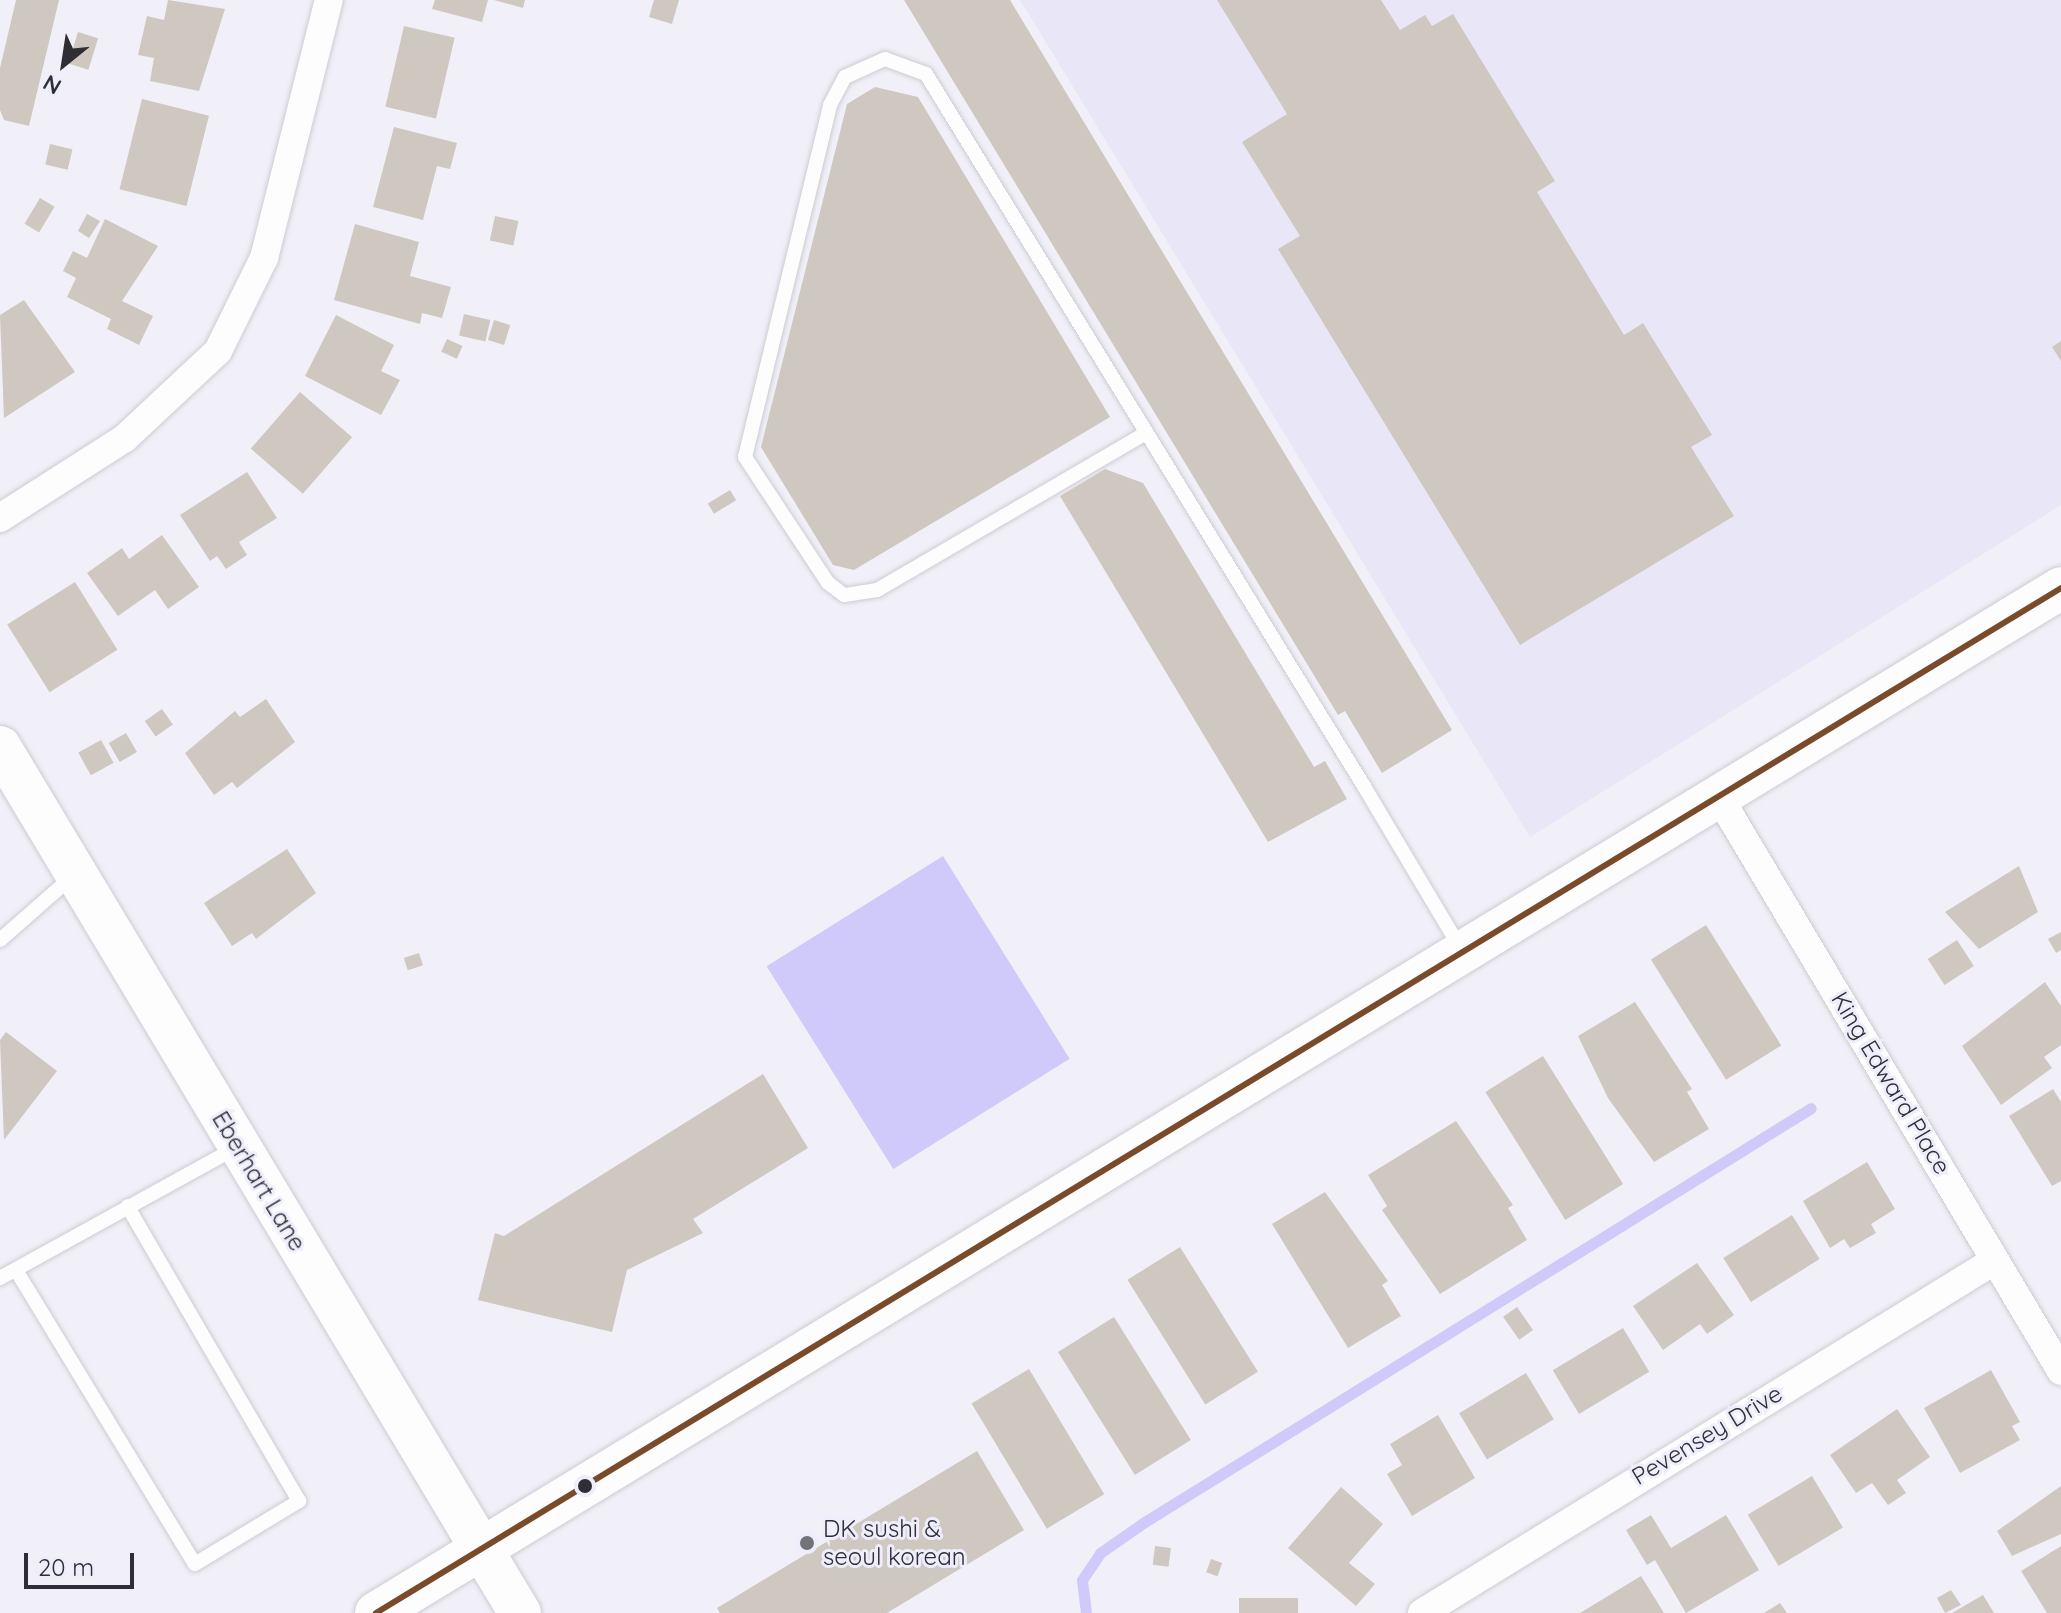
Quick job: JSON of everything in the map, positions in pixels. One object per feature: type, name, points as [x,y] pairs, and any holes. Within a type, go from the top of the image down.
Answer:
[{"type":"main road","points":[[376,1613],[2061,588]]},
{"type":"main road","name":"Eberhart Lane","points":[[0,747],[78,872],[238,1146],[520,1613]]},
{"type":"street","points":[[0,518],[136,430],[218,351],[264,258],[329,0]]},
{"type":"street","name":"King Edward Place","points":[[1719,797],[2061,1371]]},
{"type":"street","name":"Pevensey Drive","points":[[1422,1613],[1994,1261]]},
{"type":"lane","points":[[1146,433],[877,590],[844,595],[828,583],[745,457],[830,105],[845,77],[885,59],[926,74],[1146,433],[1462,951]]},
{"type":"lane","points":[[0,940],[78,872]]},
{"type":"lane","points":[[0,1278],[238,1146]]},
{"type":"lane","points":[[16,1270],[195,1564],[299,1501],[127,1206]]},
{"type":"shaded area","points":[[1020,0],[2061,0],[2061,505],[1530,837]]},
{"type":"shaded area","points":[[943,856],[1070,1059],[893,1169],[767,966]]},
{"type":"building","points":[[16,0],[59,0],[29,126],[4,120],[0,110],[0,68]]},
{"type":"building","points":[[168,0],[225,9],[199,91],[150,81],[154,58],[138,55],[147,16],[164,20]]},
{"type":"building","points":[[435,0],[488,0],[482,22],[432,9]]},
{"type":"building","points":[[494,0],[525,0],[523,8]]},
{"type":"building","points":[[654,0],[679,0],[672,24],[649,17]]},
{"type":"building","points":[[904,0],[1010,0],[1452,730],[1382,773],[1345,711],[1338,715]]},
{"type":"building","points":[[1217,0],[1381,0],[1400,30],[1425,15],[1432,26],[1453,14],[1555,181],[1537,192],[1624,335],[1643,323],[1712,435],[1691,447],[1734,516],[1520,645],[1278,249],[1300,236],[1242,142],[1287,114]]},
{"type":"building","points":[[404,26],[455,38],[436,119],[385,107]]},
{"type":"building","points":[[78,32],[98,38],[88,70],[68,64]]},
{"type":"building","points":[[875,87],[918,97],[1110,417],[854,570],[833,565],[761,447],[847,104]]},
{"type":"building","points":[[142,99],[209,116],[186,206],[120,189]]},
{"type":"building","points":[[394,127],[457,143],[450,169],[437,166],[423,220],[373,207]]},
{"type":"building","points":[[50,144],[72,149],[68,170],[45,164]]},
{"type":"building","points":[[40,198],[55,207],[39,232],[25,224]]},
{"type":"building","points":[[87,214],[100,221],[89,238],[78,231]]},
{"type":"building","points":[[495,216],[518,221],[513,245],[490,240]]},
{"type":"building","points":[[105,219],[158,246],[122,301],[153,316],[139,345],[107,329],[111,319],[67,297],[76,278],[63,271],[73,251],[87,258]]},
{"type":"building","points":[[355,224],[419,242],[410,276],[451,287],[442,318],[422,313],[420,324],[334,300]]},
{"type":"building","points":[[24,300],[75,372],[4,418],[0,315]]},
{"type":"building","points":[[464,314],[490,320],[485,342],[459,335]]},
{"type":"building","points":[[336,315],[394,345],[381,371],[400,380],[381,415],[305,376]]},
{"type":"building","points":[[494,320],[510,325],[504,345],[488,340]]},
{"type":"building","points":[[447,339],[463,346],[457,359],[441,352]]},
{"type":"building","points":[[2061,341],[2061,361],[2052,347]]},
{"type":"building","points":[[300,392],[352,437],[303,494],[251,449]]},
{"type":"building","points":[[1105,469],[1143,483],[1314,767],[1325,761],[1347,799],[1268,842],[1060,496]]},
{"type":"building","points":[[247,472],[277,518],[239,542],[247,555],[226,569],[217,556],[210,561],[180,515]]},
{"type":"building","points":[[730,490],[736,500],[714,514],[708,503]]},
{"type":"building","points":[[162,535],[199,587],[168,609],[155,590],[118,616],[87,573],[122,548],[129,559]]},
{"type":"building","points":[[75,582],[117,650],[50,692],[7,624]]},
{"type":"building","points":[[266,699],[295,742],[237,788],[232,782],[214,795],[185,753],[235,711],[240,717]]},
{"type":"building","points":[[162,709],[173,725],[156,737],[145,721]]},
{"type":"building","points":[[126,733],[137,752],[120,762],[109,743]]},
{"type":"building","points":[[101,740],[114,763],[91,775],[78,753]]},
{"type":"building","points":[[287,849],[316,893],[256,939],[252,933],[232,946],[204,903]]},
{"type":"building","points":[[2019,866],[2038,912],[1979,949],[1945,912]]},
{"type":"building","points":[[1706,925],[1781,1045],[1726,1080],[1651,959]]},
{"type":"building","points":[[2061,932],[2061,950],[2056,953],[2048,939]]},
{"type":"building","points":[[1957,940],[1974,966],[1945,985],[1928,959]]},
{"type":"building","points":[[419,953],[423,965],[408,970],[404,958]]},
{"type":"building","points":[[2045,982],[2061,1006],[2061,1045],[2044,1057],[2052,1068],[2001,1105],[1962,1046]]},
{"type":"building","points":[[1635,1002],[1692,1089],[1687,1092],[1709,1129],[1654,1162],[1608,1098],[1578,1036]]},
{"type":"building","points":[[6,1032],[57,1071],[4,1140],[0,1040]]},
{"type":"building","points":[[1543,1056],[1623,1184],[1565,1220],[1485,1092]]},
{"type":"building","points":[[763,1074],[808,1148],[693,1219],[703,1233],[627,1270],[612,1332],[478,1300],[495,1233],[504,1236]]},
{"type":"building","points":[[2053,1089],[2061,1102],[2061,1181],[2052,1186],[2009,1116]]},
{"type":"building","points":[[1456,1121],[1513,1205],[1508,1208],[1527,1240],[1440,1294],[1382,1210],[1387,1206],[1368,1175]]},
{"type":"building","points":[[1867,1162],[1895,1209],[1871,1224],[1876,1233],[1850,1248],[1844,1239],[1830,1248],[1803,1201]]},
{"type":"building","points":[[1325,1192],[1388,1281],[1382,1285],[1401,1316],[1348,1348],[1272,1224]]},
{"type":"building","points":[[1792,1215],[1820,1259],[1751,1302],[1723,1258]]},
{"type":"building","points":[[1180,1247],[1258,1372],[1205,1405],[1127,1280]]},
{"type":"building","points":[[1697,1263],[1734,1315],[1707,1334],[1700,1324],[1663,1350],[1633,1306]]},
{"type":"building","points":[[1517,1307],[1533,1330],[1519,1340],[1503,1317]]},
{"type":"building","points":[[1114,1317],[1191,1440],[1135,1475],[1058,1352]]},
{"type":"building","points":[[1623,1328],[1649,1372],[1579,1414],[1553,1370]]},
{"type":"building","points":[[1029,1369],[1104,1494],[1047,1529],[972,1404]]},
{"type":"building","points":[[1991,1370],[2020,1422],[2012,1426],[2020,1440],[1960,1473],[1924,1408]]},
{"type":"building","points":[[1526,1373],[1554,1419],[1487,1459],[1459,1413]]},
{"type":"building","points":[[1897,1409],[1930,1457],[1897,1480],[1906,1493],[1888,1505],[1872,1483],[1856,1493],[1830,1455]]},
{"type":"building","points":[[1438,1415],[1475,1478],[1412,1516],[1387,1474],[1402,1465],[1390,1444]]},
{"type":"building","points":[[977,1451],[1024,1530],[887,1613],[720,1613],[717,1608]]},
{"type":"building","points":[[1812,1476],[1843,1527],[1779,1566],[1748,1515]]},
{"type":"building","points":[[2061,1486],[2061,1534],[2012,1556],[1997,1531]]},
{"type":"building","points":[[1341,1487],[1383,1524],[1349,1563],[1375,1584],[1356,1606],[1288,1548]]},
{"type":"building","points":[[1651,1515],[1671,1548],[1726,1515],[1759,1570],[1686,1613],[1655,1560],[1647,1565],[1626,1530]]},
{"type":"building","points":[[1155,1546],[1171,1548],[1169,1567],[1153,1565]]},
{"type":"building","points":[[2061,1546],[2061,1613],[2047,1613],[2021,1571]]},
{"type":"building","points":[[1211,1559],[1222,1563],[1217,1576],[1206,1572]]},
{"type":"building","points":[[1641,1576],[1664,1613],[1580,1613]]},
{"type":"building","points":[[1951,1590],[1961,1605],[1945,1613],[1937,1598]]},
{"type":"building","points":[[1983,1595],[1994,1613],[1952,1613]]},
{"type":"building","points":[[1239,1598],[1298,1598],[1298,1613],[1239,1613]]},
{"type":"building","points":[[1780,1603],[1787,1613],[1764,1613]]},
{"type":"waterway","points":[[1086,1613],[1082,1580],[1100,1553],[1143,1523],[1811,1108]]},
{"type":"transit line","points":[[376,1613],[2061,588]]},
{"type":"place","name":"DK sushi & seoul korean","points":[[807,1543]]}]
